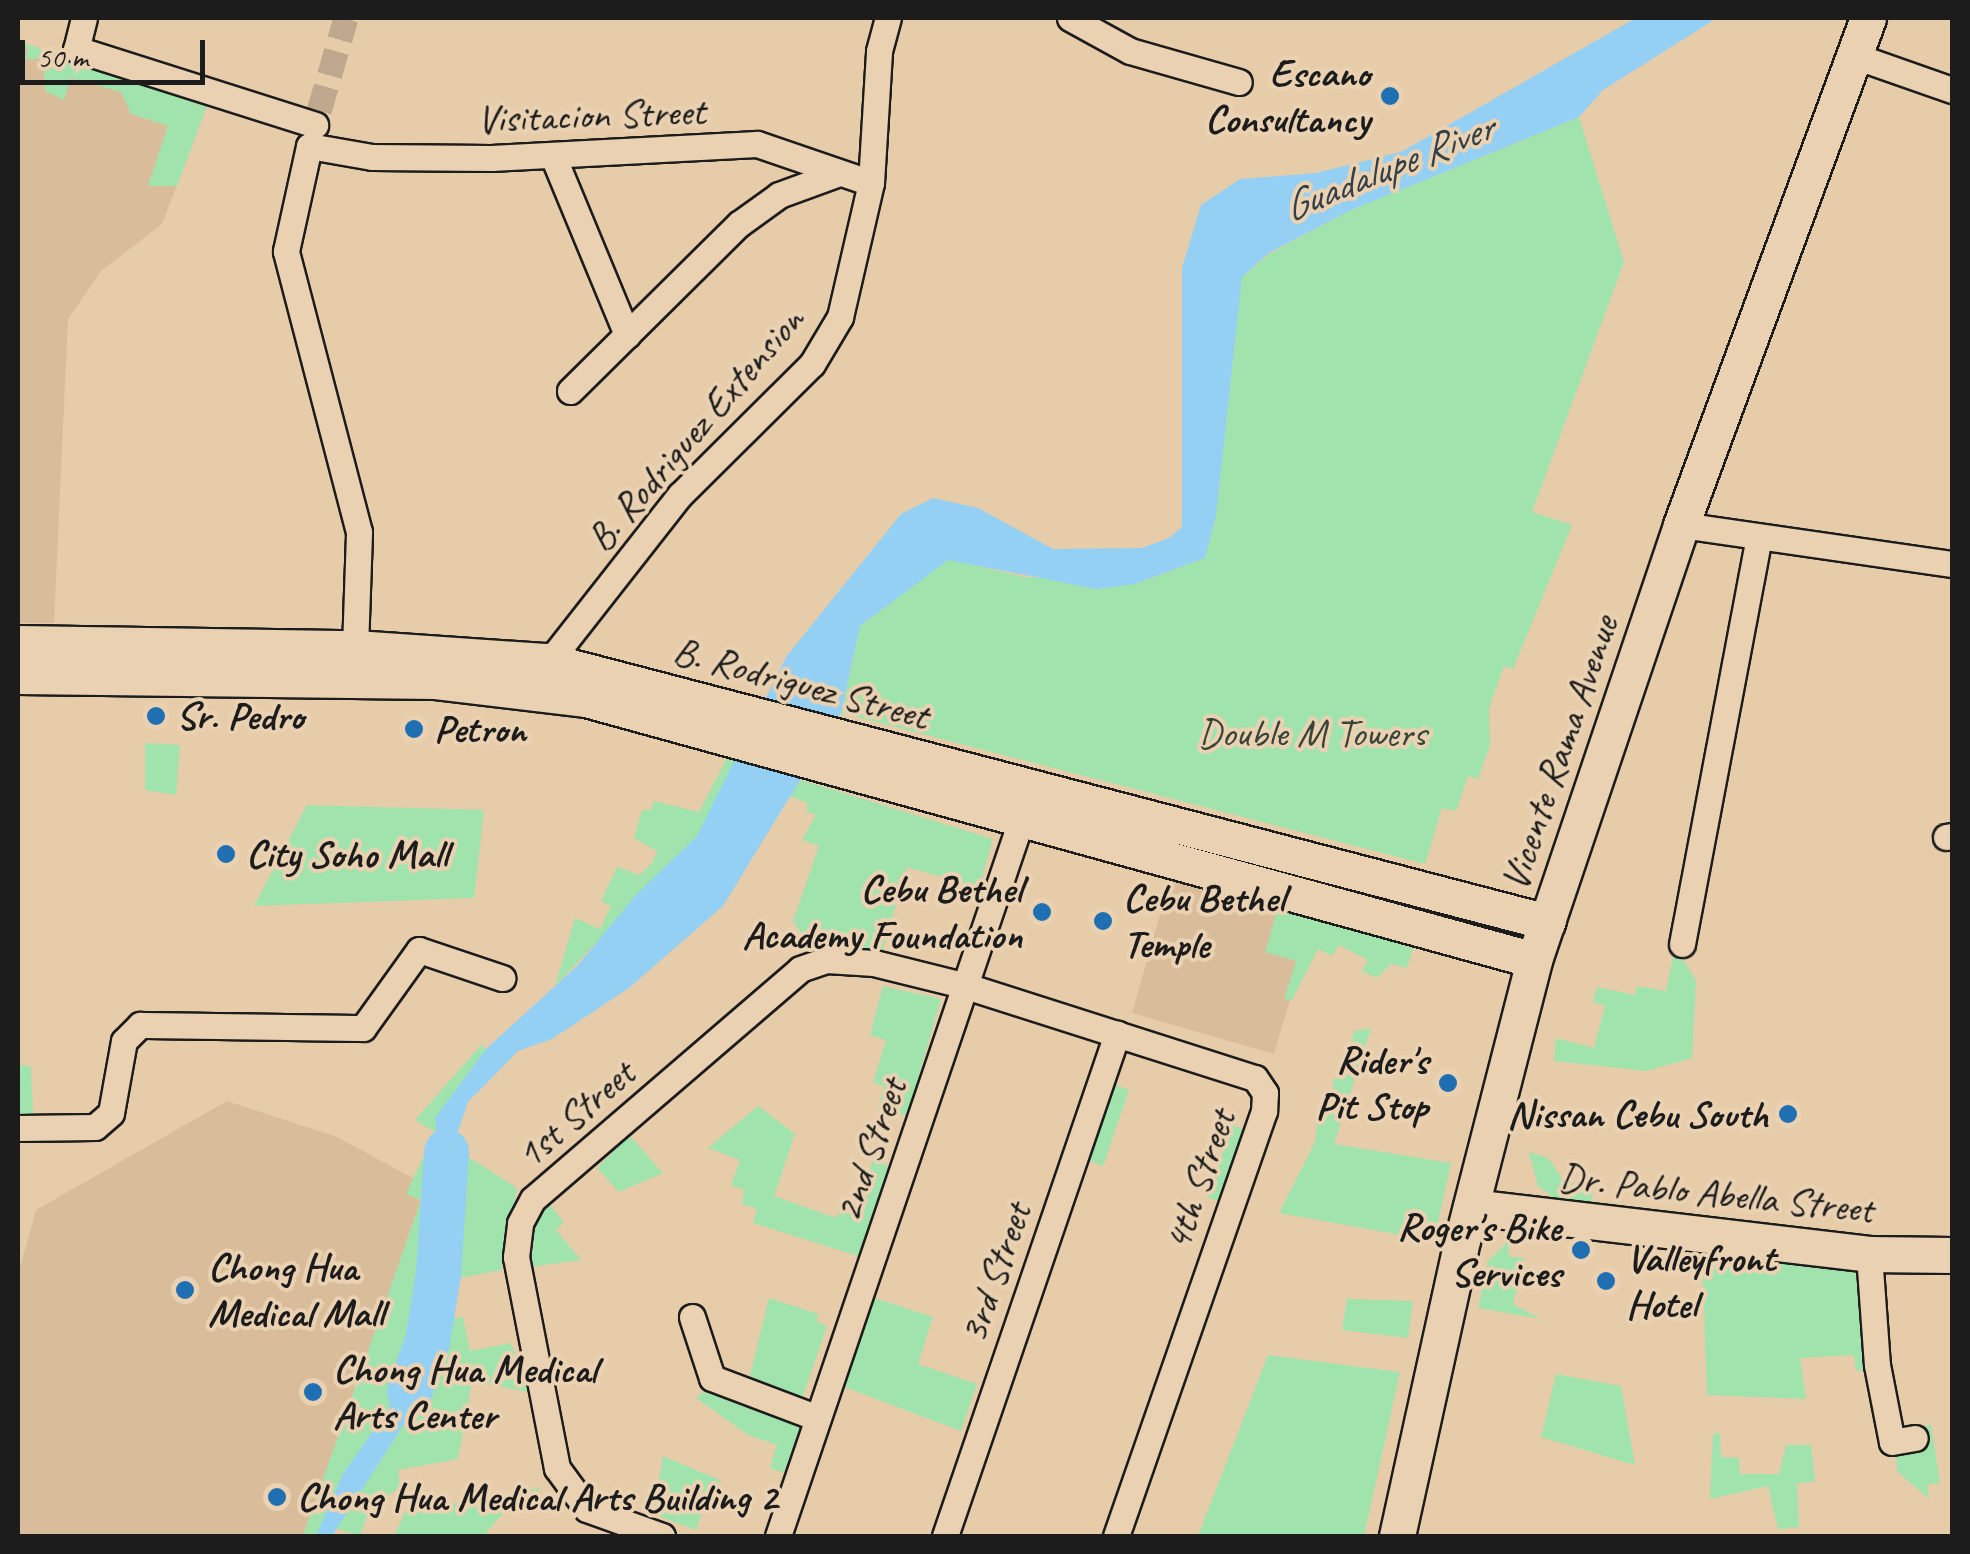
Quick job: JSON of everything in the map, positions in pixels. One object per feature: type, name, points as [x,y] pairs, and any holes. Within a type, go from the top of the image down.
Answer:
[{"type":"main road","name":"Vicente Rama Avenue","points":[[1397,1536],[1471,1207],[1534,960],[1682,525],[1868,18]]},
{"type":"main road","name":"B. Rodriguez Street","points":[[18,643],[355,648],[539,675],[727,720],[1028,802],[1547,922]]},
{"type":"main road","name":"B. Rodriguez Street","points":[[18,676],[434,680],[539,675]]},
{"type":"main road","name":"B. Rodriguez Street","points":[[1028,802],[1534,960]]},
{"type":"main road","name":"Dr. Pablo Abella Street","points":[[1471,1207],[1869,1254],[1952,1255]]},
{"type":"street","name":"Visitacion Street","points":[[84,18],[76,48],[372,157],[553,156],[757,144],[871,183]]},
{"type":"street","name":"B. Rodriguez Extension","points":[[539,675],[680,495],[812,364],[840,317],[871,183],[879,50],[888,18]]},
{"type":"street","points":[[1070,18],[1130,51],[1240,82]]},
{"type":"street","points":[[1855,56],[1952,90]]},
{"type":"street","points":[[312,136],[286,250],[360,532],[355,648]]},
{"type":"street","points":[[553,156],[627,335]]},
{"type":"street","points":[[570,391],[739,224],[779,195],[838,172]]},
{"type":"street","points":[[1682,525],[1758,540],[1952,564]]},
{"type":"street","points":[[1682,944],[1758,540]]},
{"type":"street","name":"2nd Street","points":[[778,1536],[1028,802]]},
{"type":"street","points":[[18,1128],[95,1127],[111,1113],[124,1041],[140,1025],[363,1028],[419,950],[502,978]]},
{"type":"street","name":"1st Street","points":[[662,1536],[633,1531],[587,1509],[557,1468],[516,1257],[520,1223],[533,1199],[800,969],[826,960],[874,963],[966,986]]},
{"type":"street","name":"4th Street","points":[[966,986],[1255,1078],[1265,1093],[1264,1110],[1116,1536]]},
{"type":"street","name":"3rd Street","points":[[945,1536],[1116,1034]]},
{"type":"street","points":[[1869,1254],[1877,1365],[1892,1442],[1915,1438]]},
{"type":"street","points":[[692,1317],[712,1378],[818,1418]]},
{"type":"shaded area","points":[[18,41],[207,106],[162,224],[101,271],[68,319],[54,623],[18,623]]},
{"type":"shaded area","points":[[1171,876],[1314,918],[1274,1054],[1132,1013]]},
{"type":"shaded area","points":[[227,1101],[337,1137],[422,1183],[427,1272],[316,1536],[18,1536],[18,1274],[36,1210]]},
{"type":"green space","points":[[18,41],[207,106],[177,186],[148,186],[168,126],[131,114],[121,92],[71,78],[64,100],[45,91],[43,59],[25,59],[28,49]]},
{"type":"green space","name":"Double M Towers","points":[[1579,117],[1624,262],[1532,512],[1572,525],[1513,669],[1504,666],[1489,708],[1490,745],[1478,779],[1468,776],[1456,811],[1442,808],[1425,864],[841,713],[860,626],[948,559],[1024,577],[1136,584],[1205,558],[1216,516],[1242,277],[1269,254],[1349,211]]},
{"type":"green space","points":[[145,743],[180,745],[176,795],[145,790]]},
{"type":"green space","points":[[728,756],[738,759],[697,836],[555,986],[575,918],[600,929],[611,906],[601,901],[617,867],[640,875],[652,863],[657,851],[634,838],[642,810],[651,810],[654,801],[699,812]]},
{"type":"green space","points":[[801,780],[993,839],[979,888],[907,867],[882,953],[810,948],[793,921],[819,846],[802,840],[816,815],[806,811],[808,803],[789,796]]},
{"type":"green space","points":[[307,805],[484,810],[474,898],[254,906]]},
{"type":"green space","points":[[1278,908],[1413,948],[1407,968],[1391,964],[1377,978],[1362,971],[1368,960],[1339,945],[1332,956],[1318,949],[1292,1000],[1284,999],[1296,961],[1265,952]]},
{"type":"green space","points":[[1675,946],[1696,981],[1692,1058],[1646,1071],[1554,1061],[1556,1038],[1594,1048],[1605,1006],[1593,1002],[1597,987],[1635,995],[1637,986],[1666,991]]},
{"type":"green space","points":[[883,986],[941,999],[907,1116],[878,1108],[884,1086],[873,1083],[886,1040],[870,1035]]},
{"type":"green space","points":[[1371,1028],[1334,1144],[1451,1163],[1434,1241],[1279,1213],[1315,1142],[1319,1111],[1329,1112],[1334,1078],[1345,1079],[1354,1031]]},
{"type":"green space","points":[[481,1045],[486,1049],[435,1118],[437,1140],[422,1183],[432,1252],[405,1386],[343,1474],[317,1536],[303,1536],[421,1200],[406,1194],[435,1132],[415,1120]]},
{"type":"green space","points":[[18,1065],[31,1066],[33,1114],[18,1114]]},
{"type":"green space","points":[[1107,1082],[1129,1090],[1103,1166],[1081,1158]]},
{"type":"green space","points":[[758,1106],[795,1134],[774,1196],[836,1218],[841,1206],[859,1211],[872,1161],[889,1166],[861,1257],[753,1223],[757,1209],[742,1204],[744,1190],[731,1185],[740,1160],[708,1148]]},
{"type":"green space","points":[[1232,1125],[1249,1131],[1225,1203],[1208,1198]]},
{"type":"green space","points":[[629,1135],[663,1173],[619,1192],[597,1168]]},
{"type":"green space","points":[[454,1148],[517,1188],[501,1270],[440,1282],[448,1319],[463,1317],[470,1351],[511,1343],[528,1392],[472,1381],[458,1459],[398,1470],[400,1488],[370,1507],[360,1536],[335,1528],[422,1396]]},
{"type":"green space","points":[[1529,1152],[1548,1158],[1564,1181],[1593,1188],[1591,1208],[1563,1205],[1538,1186]]},
{"type":"green space","points":[[549,1204],[564,1222],[556,1230],[581,1260],[531,1267],[536,1213]]},
{"type":"green space","points":[[1511,1238],[1508,1256],[1524,1258],[1513,1304],[1541,1319],[1478,1308],[1488,1261]]},
{"type":"green space","points":[[1702,1252],[1863,1267],[1868,1370],[1856,1371],[1854,1355],[1800,1358],[1806,1399],[1707,1395]]},
{"type":"green space","points":[[862,1294],[933,1317],[918,1364],[977,1384],[961,1431],[834,1383]]},
{"type":"green space","points":[[769,1298],[818,1314],[817,1322],[827,1326],[802,1399],[749,1379]]},
{"type":"green space","points":[[1347,1299],[1413,1301],[1408,1338],[1342,1330]]},
{"type":"green space","points":[[1268,1355],[1400,1372],[1364,1536],[1198,1536]]},
{"type":"green space","points":[[1556,1374],[1621,1386],[1635,1465],[1541,1437]]},
{"type":"green space","points":[[708,1388],[801,1426],[784,1473],[770,1468],[777,1445],[748,1435],[696,1398]]},
{"type":"green space","points":[[1931,1425],[1940,1483],[1927,1485],[1929,1499],[1897,1471],[1894,1427]]},
{"type":"green space","points":[[1720,1433],[1721,1457],[1739,1458],[1740,1474],[1779,1474],[1786,1445],[1811,1445],[1815,1481],[1797,1484],[1799,1527],[1778,1529],[1768,1486],[1710,1499],[1713,1434]]},
{"type":"green space","points":[[663,1456],[722,1481],[712,1485],[696,1530],[653,1514]]},
{"type":"green space","points":[[544,1487],[515,1500],[483,1536],[394,1536],[405,1512]]},
{"type":"water","points":[[1636,18],[1717,18],[1603,90],[1579,117],[1349,211],[1269,253],[1242,277],[1216,516],[1205,558],[1135,584],[1096,589],[948,560],[860,626],[841,713],[723,906],[629,988],[552,1039],[518,1051],[468,1102],[450,1155],[422,1396],[332,1536],[316,1536],[343,1474],[405,1385],[432,1252],[422,1183],[437,1140],[435,1118],[486,1049],[577,966],[636,895],[697,836],[786,657],[901,514],[933,498],[978,508],[1053,549],[1142,548],[1169,538],[1182,527],[1182,268],[1201,205],[1240,179],[1316,173],[1401,152]]},
{"type":"waterway","name":"Guadalupe River","points":[[409,1392],[427,1341],[438,1273],[446,1151]]},
{"type":"tunnel","points":[[309,146],[346,18]]},
{"type":"place","name":"Escano Consultancy","points":[[1390,96]]},
{"type":"place","name":"Sr. Pedro","points":[[156,716]]},
{"type":"place","name":"Petron","points":[[414,729]]},
{"type":"place","name":"City Soho Mall","points":[[226,854]]},
{"type":"place","name":"Cebu Bethel Academy Foundation","points":[[1042,912]]},
{"type":"place","name":"Cebu Bethel Temple","points":[[1103,921]]},
{"type":"place","name":"Rider's Pit Stop","points":[[1448,1083]]},
{"type":"place","name":"Nissan Cebu South","points":[[1788,1114]]},
{"type":"place","name":"Roger's Bike Services","points":[[1581,1250]]},
{"type":"place","name":"Valleyfront Hotel","points":[[1606,1281]]},
{"type":"place","name":"Chong Hua Medical Mall","points":[[185,1290]]},
{"type":"place","name":"Chong Hua Medical Arts Center","points":[[313,1392]]},
{"type":"place","name":"Chong Hua Medical Arts Building 2","points":[[277,1497]]}]
